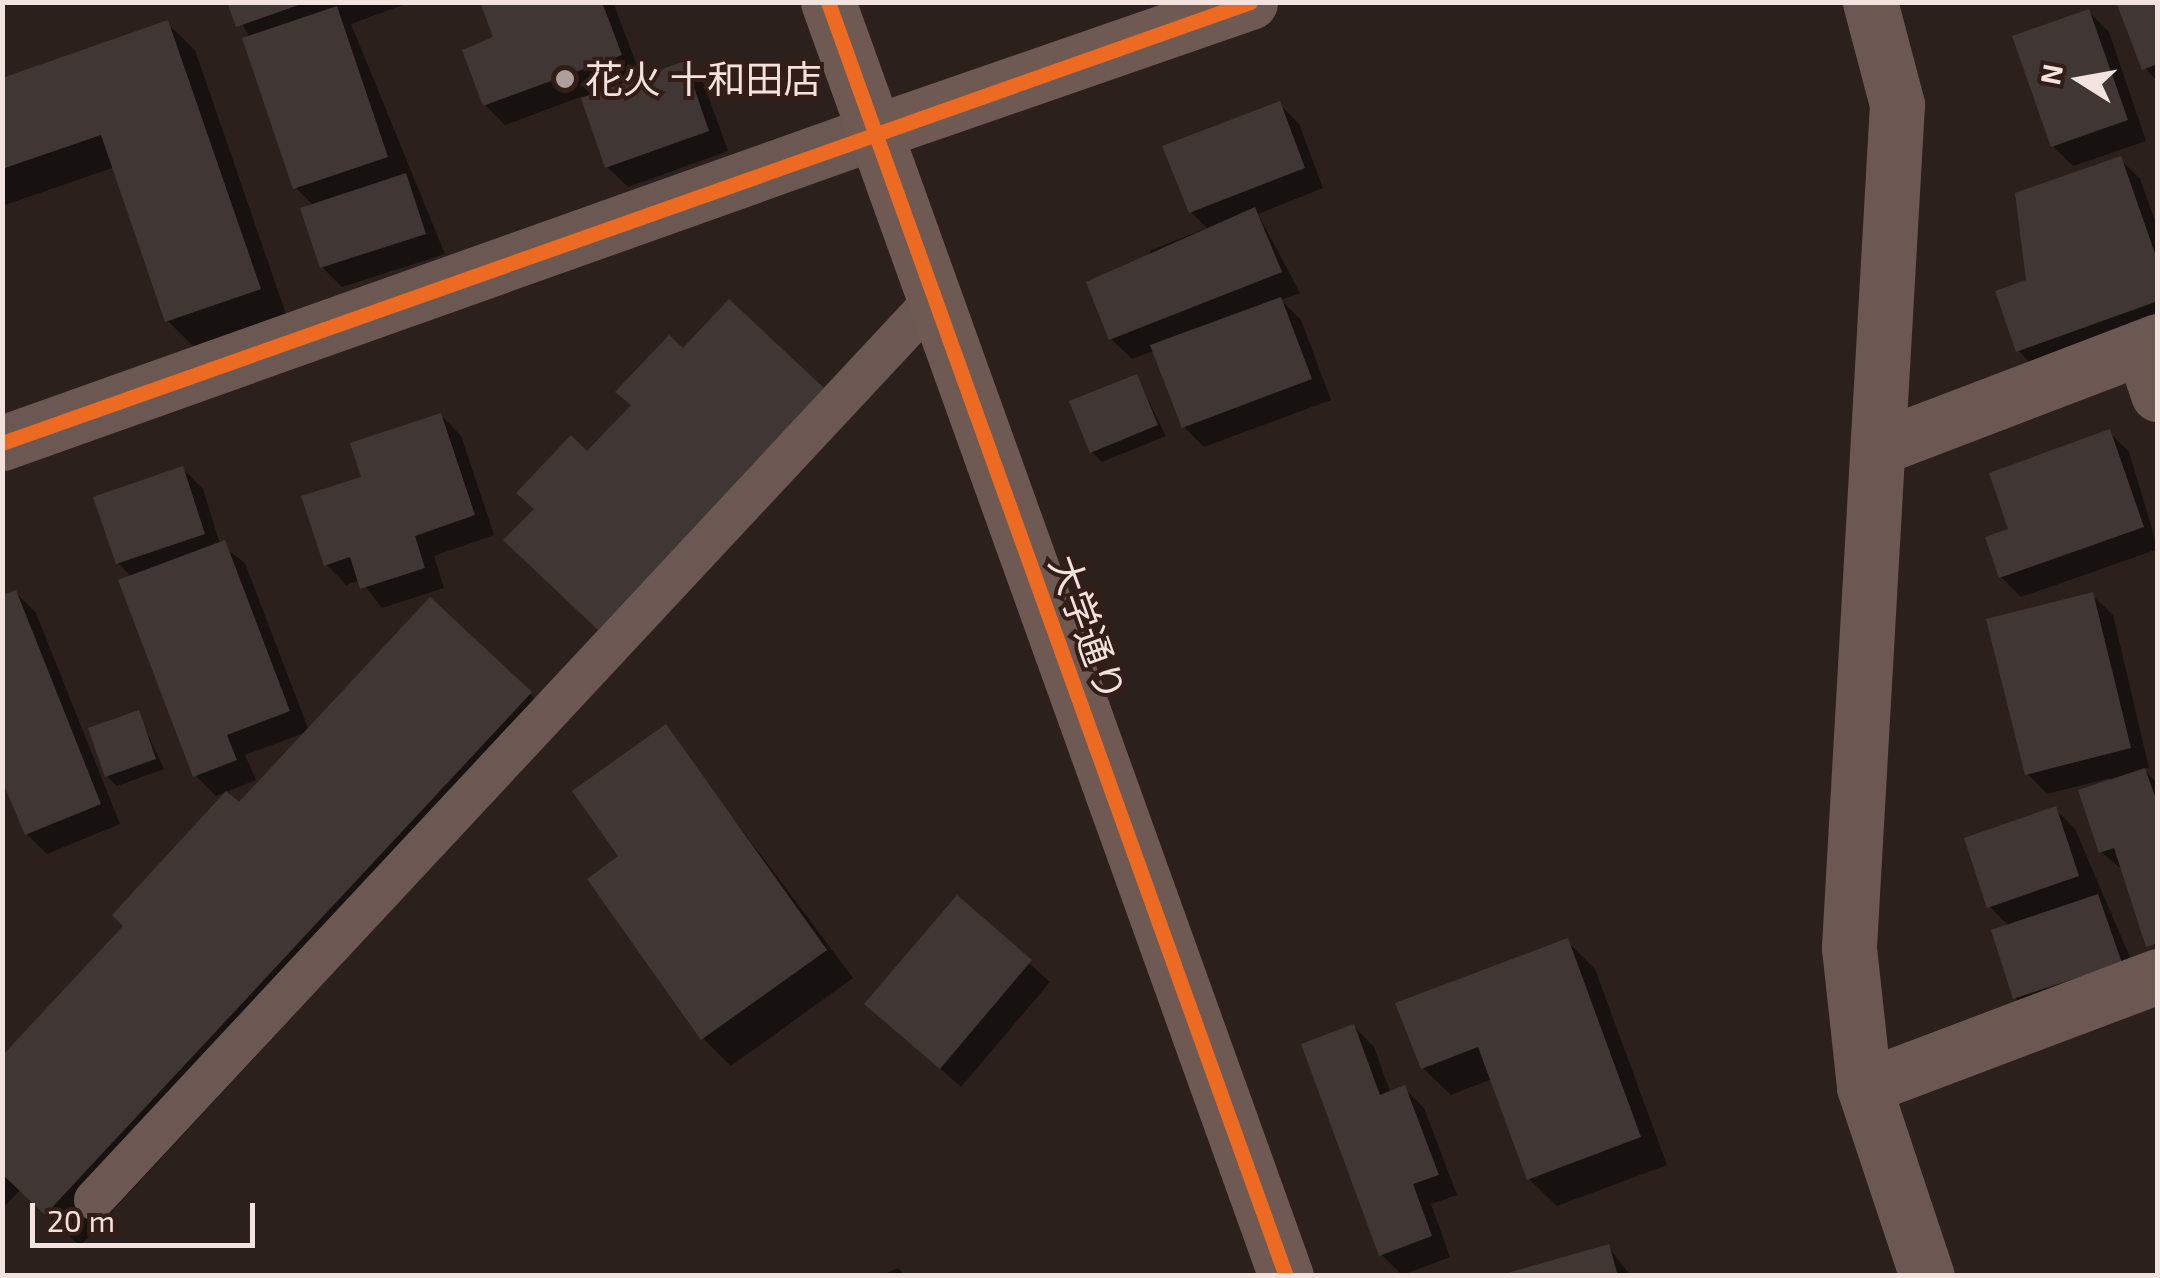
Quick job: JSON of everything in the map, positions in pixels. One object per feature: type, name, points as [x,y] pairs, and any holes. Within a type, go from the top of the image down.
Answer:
[{"type":"street","name":"大学通り","points":[[828,2],[1286,1276]]},
{"type":"street","points":[[2,443],[1250,2]]},
{"type":"street","points":[[1870,2],[1897,104],[1849,948],[1864,1087],[1927,1276]]},
{"type":"street","points":[[1880,447],[2152,361]]},
{"type":"street","points":[[1864,1087],[2158,976]]},
{"type":"lane","points":[[94,1200],[935,298]]},
{"type":"building","points":[[227,2],[304,2],[304,3],[236,27]]},
{"type":"building","points":[[480,2],[602,2],[622,55],[483,106],[462,50],[493,37]]},
{"type":"building","points":[[2116,2],[2158,2],[2158,64],[2142,70]]},
{"type":"building","points":[[337,6],[388,157],[293,189],[242,38]]},
{"type":"building","points":[[2089,9],[2128,120],[2051,147],[2012,36]]},
{"type":"building","points":[[168,20],[261,289],[165,322],[101,135],[2,169],[2,78]]},
{"type":"building","points":[[685,61],[709,131],[605,168],[581,98]]},
{"type":"building","points":[[1280,101],[1305,168],[1189,213],[1162,146]]},
{"type":"building","points":[[2121,156],[2158,262],[2158,301],[2016,352],[1995,291],[2026,280],[2015,193]]},
{"type":"building","points":[[406,173],[426,234],[320,268],[300,208]]},
{"type":"building","points":[[1255,207],[1282,272],[1109,340],[1086,282]]},
{"type":"building","points":[[1281,297],[1312,379],[1182,428],[1150,345]]},
{"type":"building","points":[[729,299],[824,388],[598,630],[503,540],[534,509],[516,493],[571,435],[587,451],[631,405],[615,392],[669,335],[683,348]]},
{"type":"building","points":[[1137,374],[1158,425],[1090,453],[1069,401]]},
{"type":"building","points":[[441,413],[475,515],[415,536],[425,568],[360,589],[350,557],[324,566],[301,496],[361,477],[350,443]]},
{"type":"building","points":[[2110,429],[2144,527],[1999,578],[1985,537],[2008,529],[1989,473]]},
{"type":"building","points":[[183,466],[205,534],[116,564],[93,497]]},
{"type":"building","points":[[225,540],[290,711],[227,735],[237,760],[193,777],[118,580]]},
{"type":"building","points":[[16,590],[101,804],[25,835],[2,780],[2,595]]},
{"type":"building","points":[[2093,592],[2131,748],[2025,775],[1986,619]]},
{"type":"building","points":[[430,597],[532,692],[45,1215],[2,1174],[2,1056],[123,926],[112,915],[226,791],[239,802]]},
{"type":"building","points":[[139,710],[156,759],[105,777],[88,728]]},
{"type":"building","points":[[666,724],[827,950],[701,1040],[587,879],[618,856],[572,791]]},
{"type":"building","points":[[2145,768],[2158,805],[2158,943],[2146,947],[2114,848],[2099,853],[2078,790]]},
{"type":"building","points":[[2056,806],[2079,876],[1987,908],[1964,838]]},
{"type":"building","points":[[2098,894],[2122,963],[2013,999],[1991,930]]},
{"type":"building","points":[[957,895],[1032,960],[940,1069],[864,1004]]},
{"type":"building","points":[[1568,938],[1641,1137],[1527,1180],[1478,1047],[1421,1069],[1395,1003]]},
{"type":"building","points":[[1354,1024],[1380,1095],[1405,1085],[1439,1175],[1413,1184],[1432,1236],[1379,1256],[1301,1044]]},
{"type":"building","points":[[1609,1244],[1618,1276],[1504,1276],[1504,1274]]},
{"type":"cycle path","points":[[828,2],[1286,1276]]},
{"type":"cycle path","points":[[2,443],[1250,2]]},
{"type":"place","name":"花火 十和田店","points":[[565,79]]}]
